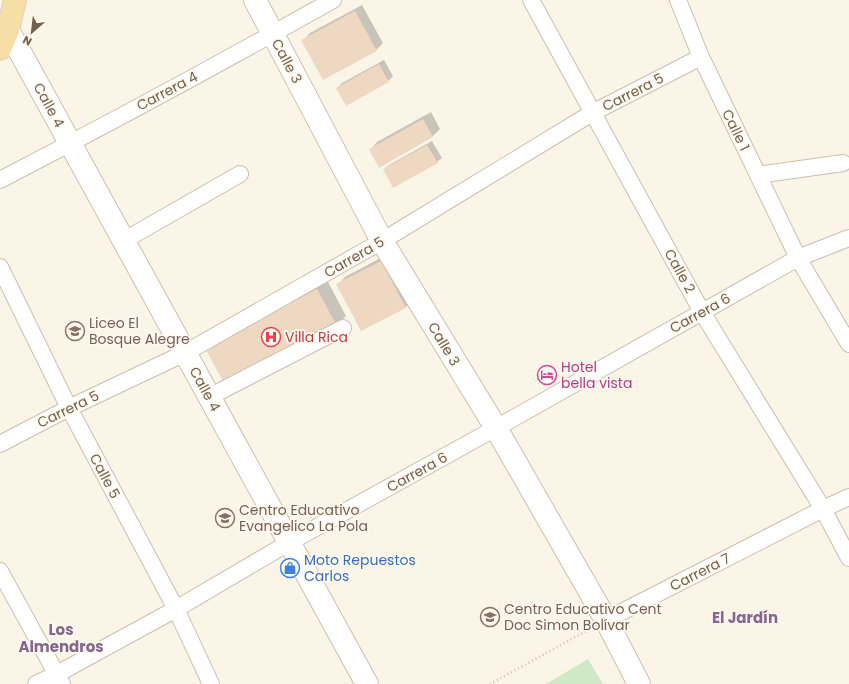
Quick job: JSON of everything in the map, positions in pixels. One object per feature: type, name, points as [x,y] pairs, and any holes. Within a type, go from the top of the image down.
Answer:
[{"type":"main road","points":[[4,39],[15,0]]},
{"type":"street","name":"Calle 3","points":[[255,0],[382,241],[496,428],[606,620],[639,684]]},
{"type":"street","name":"Carrera 4","points":[[0,180],[273,34],[333,0]]},
{"type":"street","name":"Calle 2","points":[[531,0],[702,312],[823,509],[849,558]]},
{"type":"street","name":"Calle 1","points":[[678,0],[701,57],[798,258]]},
{"type":"street","name":"Calle 4","points":[[4,39],[70,143],[367,684]]},
{"type":"street","name":"Carrera 5","points":[[0,444],[69,408],[185,353],[382,241],[592,113],[701,57]]},
{"type":"street","points":[[758,175],[843,163]]},
{"type":"street","points":[[123,241],[240,174]]},
{"type":"street","name":"Carrera 6","points":[[36,684],[60,679],[290,542],[798,258],[849,238]]},
{"type":"street","points":[[798,258],[849,344]]},
{"type":"street","name":"Calle 5","points":[[0,267],[69,408],[176,609],[212,684]]},
{"type":"street","points":[[209,397],[343,328]]},
{"type":"street","name":"Carrera 7","points":[[606,620],[849,497]]},
{"type":"street","points":[[0,571],[60,679]]},
{"type":"path","points":[[490,684],[606,620]]},
{"type":"green space","points":[[588,659],[603,684],[546,684]]},
{"type":"building","points":[[355,11],[377,51],[323,80],[301,40]]},
{"type":"building","points":[[379,64],[389,82],[346,106],[336,88]]},
{"type":"building","points":[[423,119],[433,137],[379,168],[369,149]]},
{"type":"building","points":[[427,145],[438,163],[393,188],[383,169]]},
{"type":"building","points":[[381,261],[406,308],[361,331],[336,284]]},
{"type":"building","name":"Villa Rica","points":[[317,289],[337,326],[225,385],[205,348]]},
{"type":"place","name":"Liceo El Bosque Alegre","points":[[75,331]]},
{"type":"place","name":"Villa Rica","points":[[271,337]]},
{"type":"place","name":"Hotel bella vista","points":[[547,375]]},
{"type":"place","name":"Centro Educativo Evangelico La Pola","points":[[225,518]]},
{"type":"place","name":"Moto Repuestos Carlos","points":[[290,568]]},
{"type":"place","name":"Centro Educativo Cent Doc Simon Bolívar","points":[[490,617]]},
{"type":"district","name":"El Jardín","points":[[745,617]]},
{"type":"district","name":"Los Almendros","points":[[61,638]]}]
